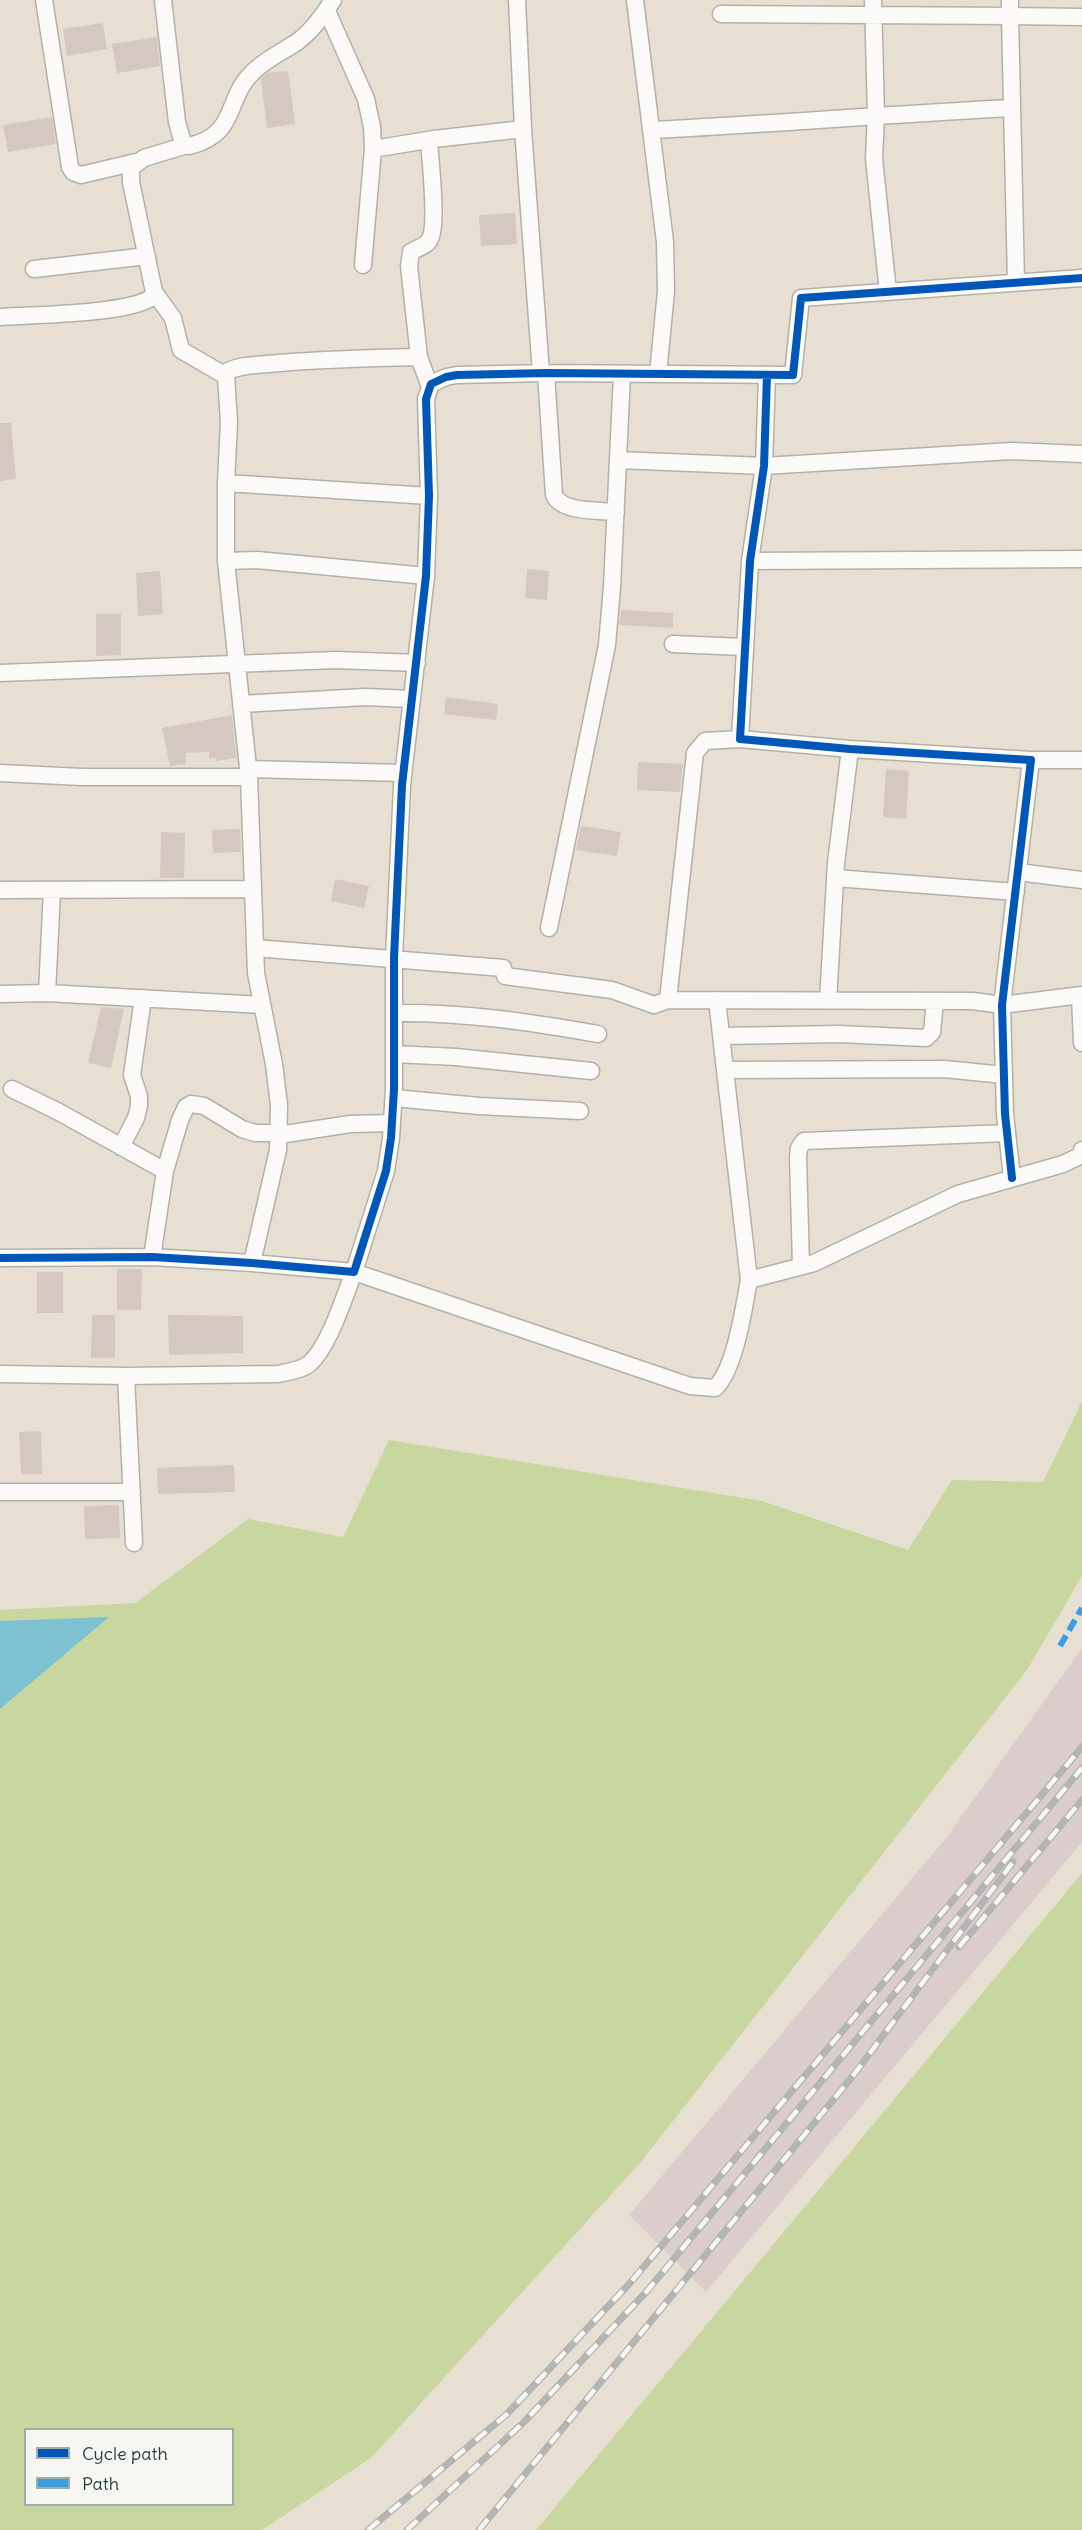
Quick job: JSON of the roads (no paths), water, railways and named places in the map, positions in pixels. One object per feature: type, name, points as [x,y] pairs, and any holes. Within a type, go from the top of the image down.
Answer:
[{"type":"street","points":[[44,0],[69,167],[73,172],[81,175],[136,162],[201,142],[217,134],[233,109],[250,74],[300,40],[330,5],[366,99],[372,127],[373,149],[363,265]]},
{"type":"street","points":[[163,0],[177,122],[181,138],[187,145]]},
{"type":"street","points":[[517,0],[524,129],[554,495],[556,500],[565,506],[616,512]]},
{"type":"street","points":[[635,0],[665,242],[666,291],[658,374]]},
{"type":"street","points":[[874,8],[876,115],[874,159],[888,292]]},
{"type":"street","points":[[722,14],[874,8],[1010,8],[1082,17]]},
{"type":"street","points":[[1010,8],[1016,282]]},
{"type":"street","points":[[651,130],[1012,108]]},
{"type":"street","points":[[373,149],[524,129]]},
{"type":"street","points":[[429,140],[433,217],[431,238],[411,252],[409,266],[419,357],[429,387]]},
{"type":"street","points":[[136,162],[131,168],[131,182],[154,292],[173,318],[182,350],[226,376]]},
{"type":"street","points":[[34,269],[147,256]]},
{"type":"street","points":[[0,1374],[126,1376],[278,1374],[291,1372],[309,1364],[327,1339],[354,1272],[386,1171],[392,1123],[394,958],[404,773],[426,576],[429,496],[425,424],[429,387],[435,381],[457,375],[544,373],[793,375],[801,298],[1082,278]]},
{"type":"street","points":[[0,317],[125,308],[148,301],[154,292]]},
{"type":"street","points":[[252,1263],[280,1134],[274,1064],[256,973],[248,773],[226,561],[229,422],[226,376],[228,371],[235,368],[260,365],[334,358],[419,357]]},
{"type":"street","points":[[549,928],[607,645],[622,374]]},
{"type":"street","points":[[740,739],[750,561],[764,466],[767,375]]},
{"type":"street","points":[[618,460],[764,466],[1012,451],[1082,454]]},
{"type":"street","points":[[226,483],[429,496]]},
{"type":"street","points":[[750,561],[1082,559]]},
{"type":"street","points":[[226,561],[257,560],[426,576]]},
{"type":"street","points":[[673,644],[744,647]]},
{"type":"street","points":[[0,673],[336,660],[417,663]]},
{"type":"street","points":[[241,704],[346,698],[412,699]]},
{"type":"street","points":[[668,999],[695,753],[705,741],[740,739],[850,749],[1031,760],[1082,760]]},
{"type":"street","points":[[828,1001],[835,878],[850,749]]},
{"type":"street","points":[[1012,1178],[1007,1133],[1002,1005],[1031,760]]},
{"type":"street","points":[[0,773],[82,777],[248,773],[404,773]]},
{"type":"street","points":[[1018,872],[1082,880]]},
{"type":"street","points":[[835,878],[1016,892]]},
{"type":"street","points":[[0,890],[252,889]]},
{"type":"street","points":[[47,993],[52,890]]},
{"type":"street","points":[[255,948],[503,969],[506,976],[612,990],[654,1005],[668,999],[973,1001],[1002,1005],[1081,995],[1082,1043]]},
{"type":"street","points":[[0,994],[47,993],[262,1005]]},
{"type":"street","points":[[121,1147],[136,1118],[139,1106],[139,1096],[132,1075],[143,998]]},
{"type":"street","points":[[0,1258],[152,1257],[354,1272],[680,1383],[706,1389],[715,1388],[724,1377],[741,1324],[749,1280],[717,1000]]},
{"type":"street","points":[[722,1036],[838,1034],[926,1038],[932,1032],[934,1001]]},
{"type":"street","points":[[394,1013],[441,1012],[550,1025],[598,1034]]},
{"type":"street","points":[[394,1054],[478,1059],[591,1071]]},
{"type":"street","points":[[725,1070],[944,1069],[1004,1075]]},
{"type":"street","points":[[12,1089],[165,1171]]},
{"type":"street","points":[[394,1098],[479,1106],[580,1111]]},
{"type":"street","points":[[152,1257],[165,1171],[183,1110],[191,1104],[204,1106],[242,1129],[263,1134],[280,1134],[350,1124],[392,1123]]},
{"type":"street","points":[[801,1266],[798,1157],[799,1148],[804,1141],[1007,1133]]},
{"type":"street","points":[[749,1280],[824,1258],[958,1194],[1063,1164],[1082,1155],[1082,1150]]},
{"type":"street","points":[[126,1376],[134,1543]]},
{"type":"street","points":[[0,1492],[132,1492]]},
{"type":"water","points":[[109,1617],[0,1709],[0,1621]]},
{"type":"railway","points":[[368,2530],[506,2415],[630,2283],[1082,1747]]},
{"type":"railway","points":[[407,2530],[524,2422],[647,2291],[1082,1768]]},
{"type":"railway","points":[[959,1947],[1082,1800]]},
{"type":"railway","points":[[479,2530],[852,2077],[1013,1862]]}]
